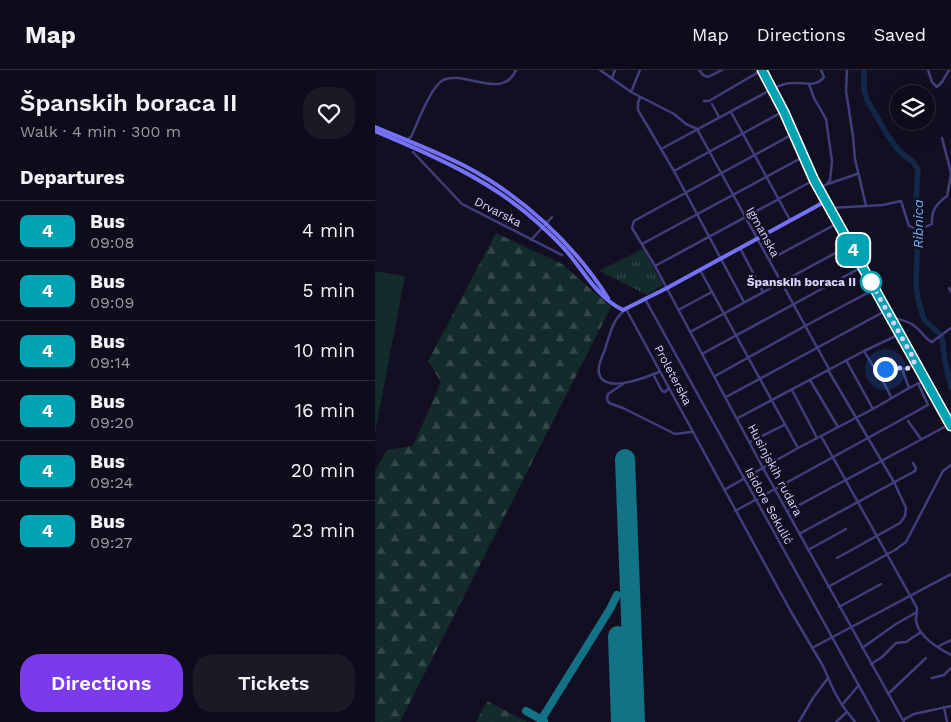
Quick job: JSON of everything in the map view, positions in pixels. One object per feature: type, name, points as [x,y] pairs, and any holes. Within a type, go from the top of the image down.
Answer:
[{"type":"main road","points":[[375,127],[477,178],[544,226]]},
{"type":"main road","points":[[375,131],[406,140],[463,165],[512,196],[576,256],[610,301],[621,309],[626,309],[667,288],[826,201],[950,425]]},
{"type":"street","points":[[406,140],[411,136],[433,89],[443,80],[455,76],[497,83],[505,82],[510,80],[516,70]]},
{"type":"street","points":[[600,70],[631,92],[674,114],[686,124],[697,129]]},
{"type":"street","points":[[612,78],[615,70]]},
{"type":"street","points":[[631,92],[640,70]]},
{"type":"street","points":[[699,70],[708,77],[722,70]]},
{"type":"street","points":[[704,101],[709,101],[762,70],[784,112],[814,180],[826,201]]},
{"type":"street","points":[[661,149],[772,88],[791,83],[809,84],[823,79],[821,70]]},
{"type":"street","points":[[847,70],[846,91],[853,130],[857,174],[866,206]]},
{"type":"street","points":[[928,70],[930,80],[937,87],[949,70]]},
{"type":"street","points":[[809,84],[814,98],[826,119],[832,161],[830,180],[827,184]]},
{"type":"street","points":[[640,97],[638,110],[674,171],[744,302]]},
{"type":"street","points":[[713,104],[719,118]]},
{"type":"street","points":[[731,112],[790,220]]},
{"type":"street","points":[[674,171],[784,112]]},
{"type":"street","name":"Igmanska","points":[[697,129],[855,418],[894,482],[906,509],[905,516],[901,522],[877,536]]},
{"type":"street","points":[[685,192],[793,134]]},
{"type":"street","points":[[830,208],[866,206],[901,201],[909,226],[917,229],[932,224],[931,214],[947,196],[951,174],[942,138]]},
{"type":"street","name":"Drvarska","points":[[413,152],[462,204],[562,255]]},
{"type":"street","points":[[642,244],[803,157]]},
{"type":"street","points":[[819,188],[857,174]]},
{"type":"street","points":[[655,266],[814,180]]},
{"type":"street","name":"Husinjskih rudara","points":[[685,192],[634,221],[632,226],[903,721]]},
{"type":"street","points":[[531,240],[552,217]]},
{"type":"street","points":[[769,260],[838,223]]},
{"type":"street","points":[[690,332],[850,245]]},
{"type":"street","points":[[740,248],[763,292]]},
{"type":"street","points":[[702,354],[862,267]]},
{"type":"street","points":[[700,270],[798,448]]},
{"type":"street","points":[[949,288],[951,292]]},
{"type":"street","points":[[715,376],[875,289]]},
{"type":"street","points":[[678,310],[712,292]]},
{"type":"street","name":"Isidore Sekulić","points":[[645,299],[859,685],[877,721]]},
{"type":"street","points":[[623,384],[603,380],[599,370],[612,324],[626,309]]},
{"type":"street","name":"Proleterska","points":[[626,309],[842,705],[855,722]]},
{"type":"street","points":[[726,397],[887,310]]},
{"type":"street","points":[[890,318],[899,319],[913,325],[930,342],[934,342],[951,328]]},
{"type":"street","points":[[738,418],[899,334]]},
{"type":"street","points":[[864,351],[886,384],[891,397]]},
{"type":"street","points":[[846,360],[873,409]]},
{"type":"street","points":[[877,373],[889,368],[908,369],[915,361]]},
{"type":"street","points":[[902,369],[909,388]]},
{"type":"street","points":[[659,372],[623,384],[608,394],[607,399],[609,403],[675,434],[692,432]]},
{"type":"street","points":[[653,374],[662,391],[665,392],[669,389]]},
{"type":"street","points":[[810,380],[838,427]]},
{"type":"street","points":[[724,490],[925,380]]},
{"type":"street","points":[[735,511],[928,405],[918,383]]},
{"type":"street","points":[[792,390],[817,438]]},
{"type":"street","points":[[909,421],[921,439]]},
{"type":"street","points":[[750,442],[785,424]]},
{"type":"street","points":[[787,511],[950,425]]},
{"type":"street","points":[[821,436],[917,608],[917,623],[921,632],[937,647],[951,654]]},
{"type":"street","points":[[799,534],[915,471],[916,468],[913,462]]},
{"type":"street","points":[[828,587],[887,554],[909,538],[943,471],[951,465]]},
{"type":"street","points":[[808,550],[846,529]]},
{"type":"street","points":[[837,558],[877,536]]},
{"type":"street","points":[[812,648],[951,574]]},
{"type":"street","points":[[839,607],[881,584]]},
{"type":"street","points":[[862,648],[917,612]]},
{"type":"street","points":[[871,664],[882,657],[896,643],[906,642],[921,632]]},
{"type":"street","points":[[937,647],[951,640]]},
{"type":"street","points":[[888,694],[926,658]]},
{"type":"street","points":[[932,678],[944,675],[951,668]]},
{"type":"street","points":[[799,722],[813,698],[828,678]]},
{"type":"street","points":[[842,705],[859,685]]},
{"type":"street","points":[[903,721],[914,714],[951,706]]},
{"type":"street","points":[[944,707],[947,722]]},
{"type":"street","points":[[836,722],[847,712]]},
{"type":"green space","points":[[496,233],[562,264],[611,307],[400,722],[375,722],[375,471],[387,450],[413,446],[441,382],[428,361]]},
{"type":"green space","points":[[643,249],[663,285],[647,295],[599,271]]},
{"type":"green space","points":[[375,271],[405,276],[375,433]]},
{"type":"green space","points":[[487,701],[527,722],[476,722]]},
{"type":"waterway","name":"Ribnica","points":[[864,70],[864,89],[867,100],[888,136],[900,152],[913,162],[918,170],[916,200],[918,222],[916,284],[918,300],[924,320],[939,333],[942,339],[951,387]]},
{"type":"taxiway","points":[[541,720],[617,595]]},
{"type":"taxiway","points":[[526,711],[544,721]]},
{"type":"runway","points":[[625,459],[635,722]]},
{"type":"runway","points":[[618,636],[621,722]]},
{"type":"bus line","name":"4","points":[[762,70],[784,112],[814,180],[951,426]]},
{"type":"place","name":"Španskih boraca II","points":[[871,282]]},
{"type":"route","points":[[871,282],[869,279],[915,361],[906,370],[896,367],[885,369]]}]
